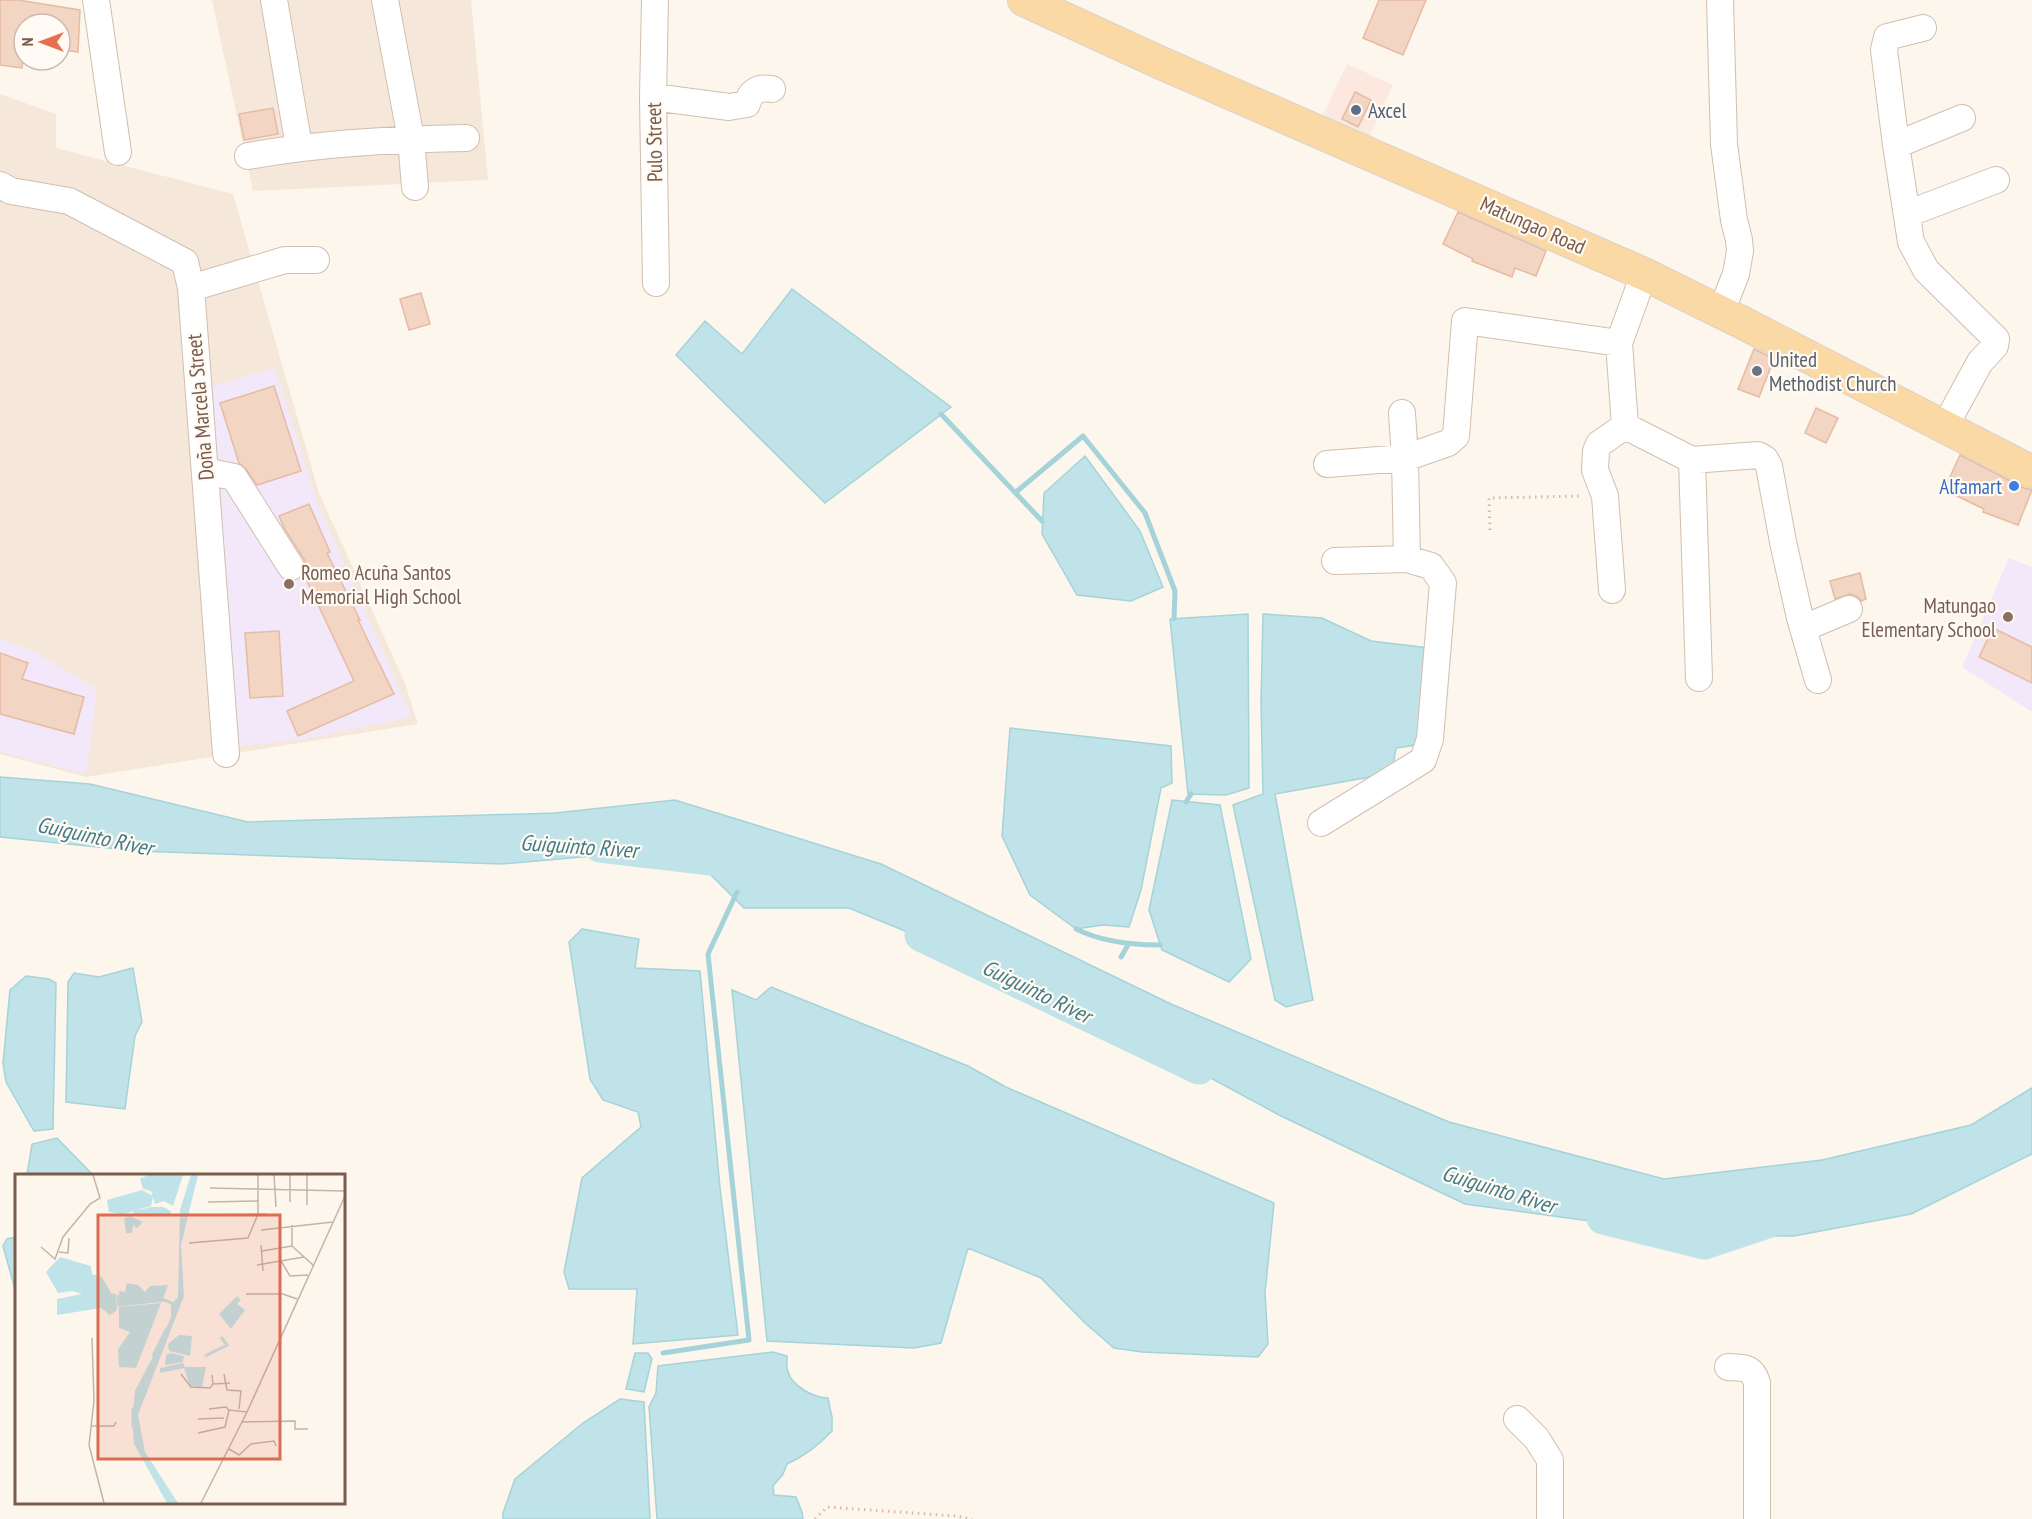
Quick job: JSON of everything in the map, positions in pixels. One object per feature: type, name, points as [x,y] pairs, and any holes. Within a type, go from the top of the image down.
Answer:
[{"type":"main road","name":"Matungao Road","points":[[1024,0],[1161,63],[1644,274],[2032,472]]},
{"type":"street","points":[[96,0],[118,152]]},
{"type":"street","points":[[274,0],[299,147]]},
{"type":"street","points":[[386,0],[411,139],[415,187]]},
{"type":"street","name":"Pulo Street","points":[[655,0],[656,283]]},
{"type":"street","points":[[1720,0],[1724,144],[1740,251],[1736,274],[1721,312]]},
{"type":"street","points":[[1923,28],[1887,37],[1884,50],[1911,242],[1926,270],[1996,339],[1995,346],[1980,362],[1944,428]]},
{"type":"street","points":[[654,97],[729,107],[747,104],[749,96],[755,90],[772,88]]},
{"type":"street","points":[[1896,145],[1962,118]]},
{"type":"street","points":[[248,156],[299,147],[411,139],[466,138]]},
{"type":"street","points":[[1907,214],[1996,180]]},
{"type":"street","name":"Doña Marcela Street","points":[[0,185],[11,191],[69,201],[185,262],[191,288],[226,754]]},
{"type":"street","points":[[191,288],[285,260],[316,260]]},
{"type":"street","points":[[1625,426],[1619,343],[1644,274]]},
{"type":"street","points":[[1327,464],[1405,458],[1448,443],[1456,436],[1465,321],[1619,343]]},
{"type":"street","points":[[1402,413],[1407,559]]},
{"type":"street","points":[[1625,426],[1692,460],[1758,455],[1765,459],[1769,466],[1800,618],[1818,680]]},
{"type":"street","points":[[1612,590],[1605,496],[1595,470],[1596,452],[1599,444],[1625,426]]},
{"type":"street","points":[[1692,460],[1699,678]]},
{"type":"street","points":[[206,474],[214,473],[234,477],[291,567]]},
{"type":"street","points":[[1321,823],[1423,760],[1430,739],[1443,583],[1431,567],[1407,559],[1335,561]]},
{"type":"street","points":[[1804,628],[1849,609]]},
{"type":"street","points":[[1728,1367],[1747,1369],[1754,1374],[1757,1383],[1757,1519]]},
{"type":"street","points":[[1517,1419],[1537,1438],[1550,1460],[1550,1519]]},
{"type":"path","points":[[1490,530],[1489,498],[1605,496]]},
{"type":"path","points":[[815,1519],[827,1507],[972,1519]]},
{"type":"shaded area","points":[[212,0],[471,0],[488,180],[253,191]]},
{"type":"shaded area","points":[[1347,64],[1393,85],[1369,138],[1322,117]]},
{"type":"shaded area","points":[[0,94],[56,114],[56,148],[233,194],[319,493],[404,681],[418,724],[86,777],[0,754]]},
{"type":"shaded area","name":"Romeo Acuña Santos Memorial High School","points":[[275,368],[317,502],[412,717],[299,740],[237,746],[210,387]]},
{"type":"shaded area","name":"Matungao Elementary School","points":[[2009,558],[2032,567],[2032,712],[1962,667]]},
{"type":"shaded area","points":[[0,638],[35,652],[97,689],[86,774],[0,752]]},
{"type":"water","points":[[792,289],[951,407],[825,503],[676,355],[705,321],[742,354]]},
{"type":"water","points":[[1085,456],[1140,531],[1163,587],[1131,601],[1077,595],[1042,534],[1044,493]]},
{"type":"water","points":[[1248,614],[1249,788],[1226,795],[1188,794],[1170,619]]},
{"type":"water","points":[[1263,614],[1322,618],[1371,641],[1429,648],[1423,744],[1396,748],[1392,773],[1275,794],[1313,1000],[1286,1007],[1275,1000],[1233,805],[1263,794],[1261,702]]},
{"type":"water","points":[[1010,728],[1171,746],[1172,783],[1161,788],[1141,890],[1129,927],[1103,925],[1076,929],[1030,895],[1002,836]]},
{"type":"water","points":[[0,777],[90,784],[248,822],[555,813],[675,800],[881,864],[1171,1004],[1449,1122],[1664,1179],[1822,1160],[1971,1125],[2032,1088],[2032,1154],[1911,1214],[1794,1236],[1699,1236],[1465,1204],[1279,1115],[1044,988],[849,908],[744,908],[684,848],[501,864],[137,851],[0,837]]},
{"type":"water","points":[[1172,800],[1220,805],[1251,959],[1229,982],[1162,950],[1149,910]]},
{"type":"water","points":[[582,929],[639,939],[635,968],[700,971],[720,1188],[738,1335],[633,1344],[637,1289],[569,1289],[564,1272],[582,1178],[641,1127],[638,1112],[603,1100],[590,1079],[569,942]]},
{"type":"water","points":[[133,968],[142,1022],[135,1036],[125,1109],[66,1102],[68,982],[74,973],[99,977]]},
{"type":"water","points":[[26,976],[49,979],[56,983],[53,1129],[34,1131],[6,1082],[3,1063],[10,990]]},
{"type":"water","points":[[771,987],[968,1066],[1006,1087],[1274,1203],[1265,1293],[1268,1344],[1258,1357],[1142,1352],[1114,1348],[1085,1323],[1041,1278],[968,1248],[941,1343],[914,1348],[767,1341],[732,990],[756,1000]]},
{"type":"water","points":[[57,1138],[92,1174],[27,1174],[32,1144]]},
{"type":"water","points":[[15,1237],[15,1289],[3,1246],[7,1239]]},
{"type":"water","points":[[773,1352],[787,1356],[788,1372],[794,1382],[810,1393],[828,1398],[832,1417],[832,1431],[811,1450],[787,1464],[783,1474],[773,1486],[774,1495],[796,1497],[803,1519],[657,1519],[649,1407],[656,1393],[658,1366]]},
{"type":"water","points":[[635,1353],[648,1353],[652,1359],[644,1392],[626,1389]]},
{"type":"water","points":[[620,1399],[644,1402],[650,1519],[503,1519],[515,1479],[583,1423]]},
{"type":"building","points":[[0,0],[18,0],[80,10],[78,52],[72,51],[72,12],[12,12],[12,67],[0,65]]},
{"type":"building","points":[[1379,0],[1426,0],[1403,55],[1363,38]]},
{"type":"building","name":"Axcel","points":[[1355,92],[1371,100],[1358,127],[1342,119]]},
{"type":"building","points":[[273,108],[278,134],[244,140],[239,114]]},
{"type":"building","points":[[1458,212],[1546,251],[1536,276],[1515,268],[1512,277],[1472,261],[1473,259],[1443,244]]},
{"type":"building","points":[[421,293],[430,324],[409,330],[400,299]]},
{"type":"building","name":"United Methodist Church","points":[[1754,349],[1774,359],[1759,397],[1738,389]]},
{"type":"building","points":[[274,386],[301,471],[257,485],[239,463],[220,403]]},
{"type":"building","points":[[1816,408],[1838,418],[1826,443],[1805,433]]},
{"type":"building","points":[[1960,455],[2032,490],[2018,525],[1983,512],[1984,509],[1944,490]]},
{"type":"building","points":[[309,504],[330,552],[327,553],[394,694],[298,736],[287,711],[354,681],[304,575],[306,567],[304,559],[279,516]]},
{"type":"building","points":[[1860,573],[1866,599],[1861,601],[1850,594],[1835,599],[1830,581]]},
{"type":"building","points":[[1993,628],[2032,647],[2032,683],[1979,657]]},
{"type":"building","points":[[279,631],[283,696],[250,698],[245,633]]},
{"type":"building","points":[[0,653],[28,663],[22,679],[84,697],[74,734],[0,714]]},
{"type":"waterway","points":[[941,414],[1042,521]]},
{"type":"waterway","points":[[1016,492],[1083,436],[1145,513],[1175,591],[1174,619]]},
{"type":"waterway","points":[[1186,802],[1191,794]]},
{"type":"waterway","name":"Guiguinto River","points":[[600,846],[737,862]]},
{"type":"waterway","points":[[663,1353],[749,1340],[708,954],[737,892]]},
{"type":"waterway","points":[[1076,929],[1117,942],[1160,945]]},
{"type":"waterway","name":"Guiguinto River","points":[[921,935],[1199,1068]]},
{"type":"waterway","points":[[1121,957],[1128,945]]},
{"type":"waterway","name":"Guiguinto River","points":[[1603,1218],[1704,1243],[1767,1222]]},
{"type":"place","name":"Axcel","points":[[1356,110]]},
{"type":"place","name":"United Methodist Church","points":[[1757,371]]},
{"type":"place","name":"Alfamart","points":[[2014,486]]},
{"type":"place","name":"Romeo Acuña Santos Memorial High School","points":[[289,584]]},
{"type":"place","name":"Matungao Elementary School","points":[[2008,617]]}]
